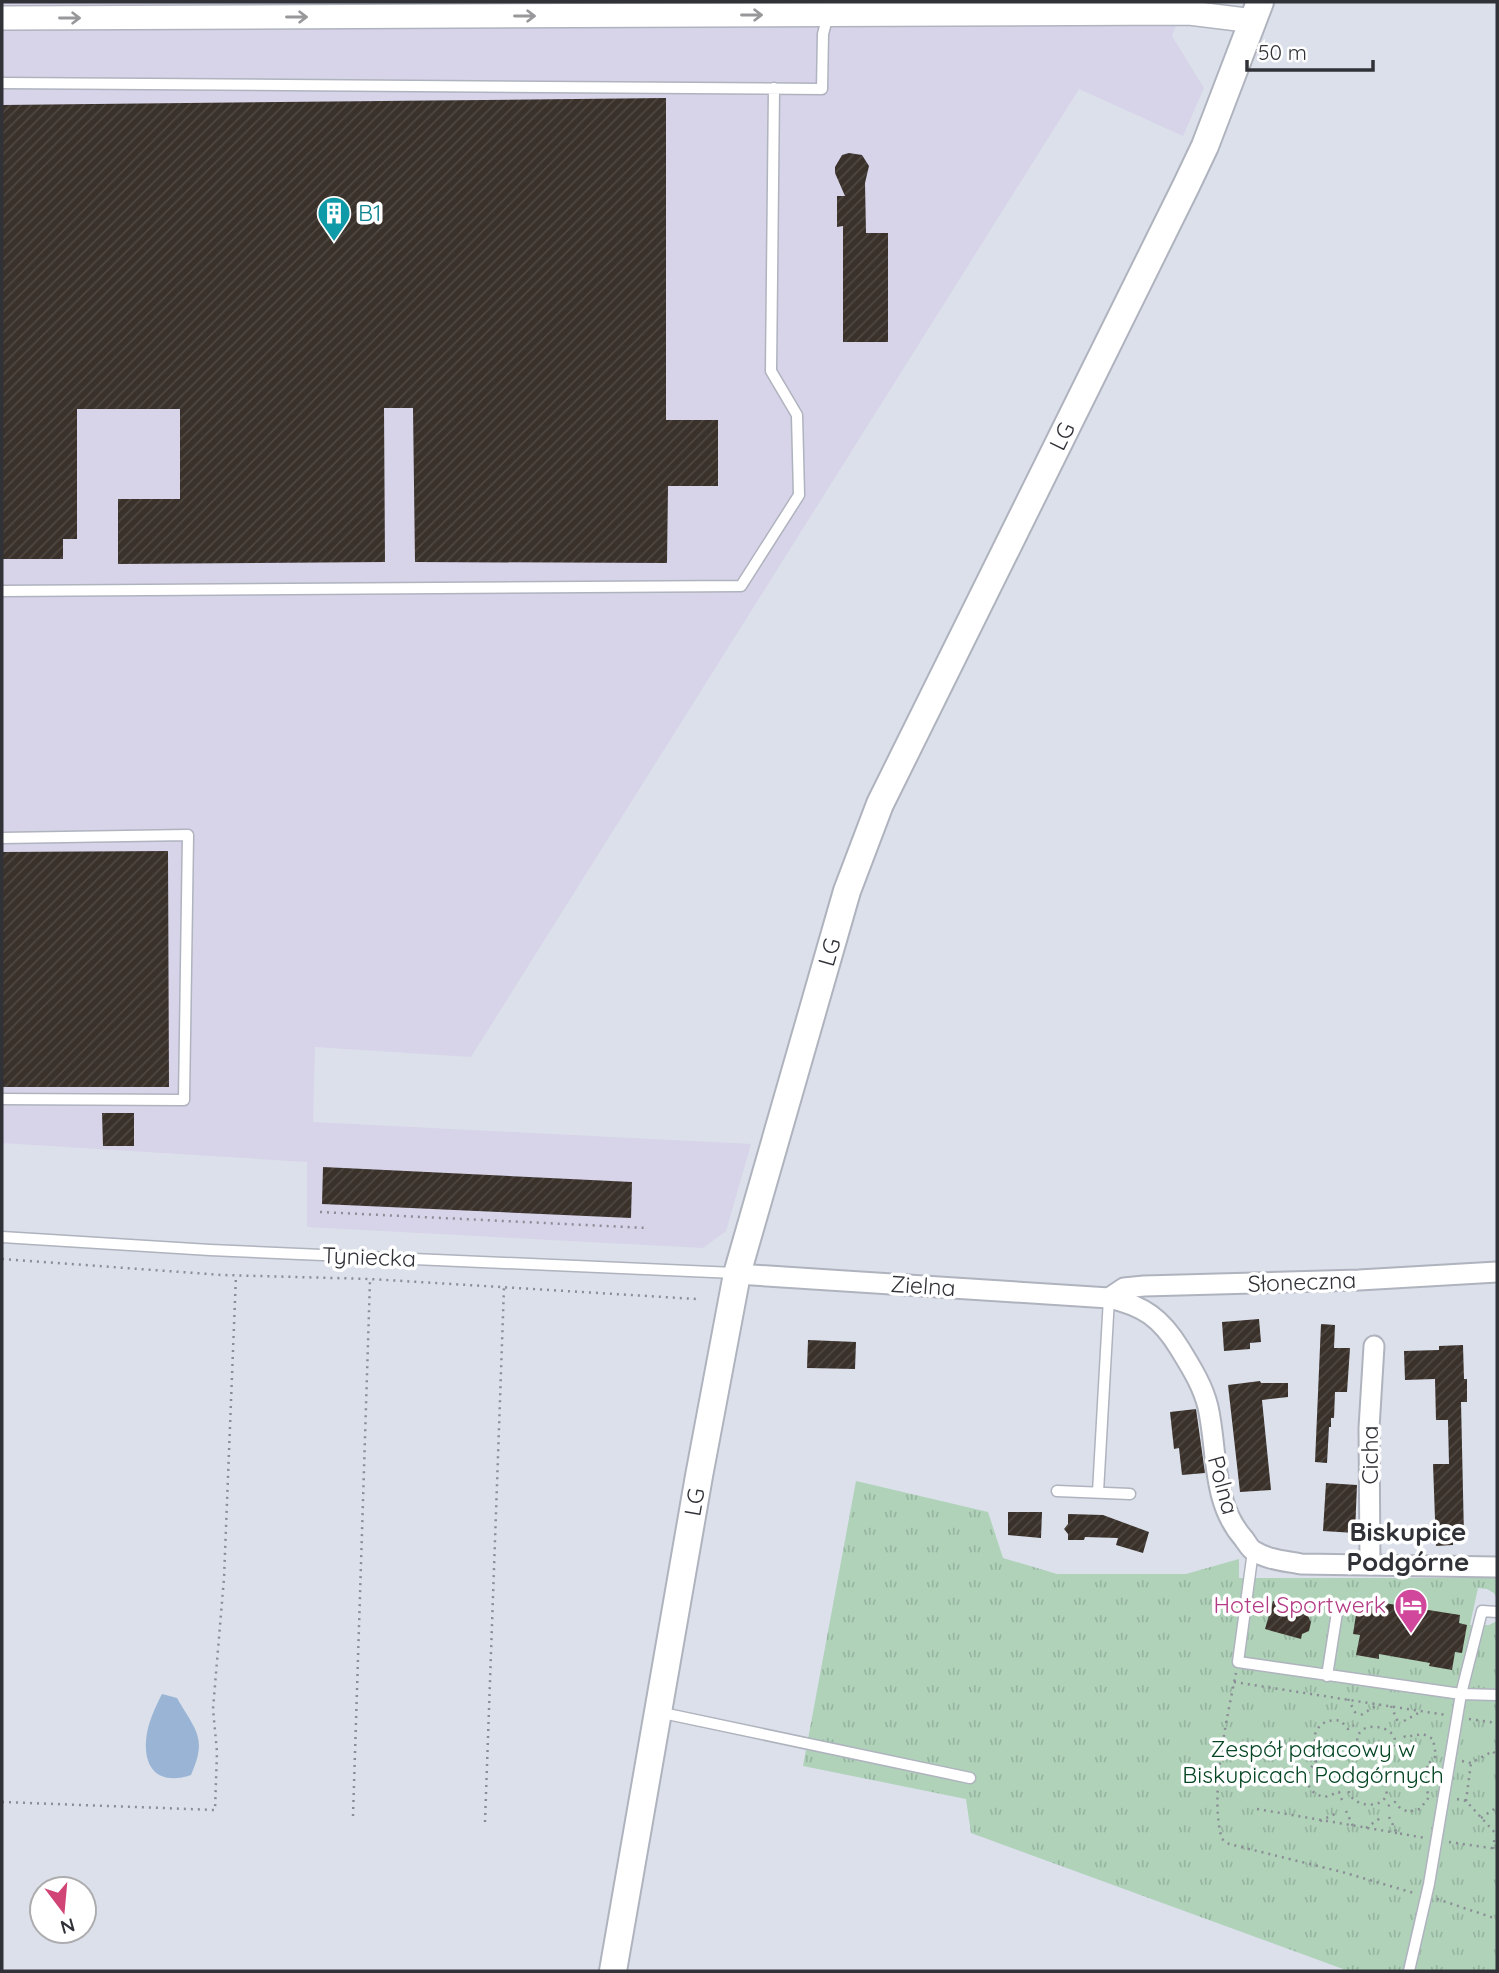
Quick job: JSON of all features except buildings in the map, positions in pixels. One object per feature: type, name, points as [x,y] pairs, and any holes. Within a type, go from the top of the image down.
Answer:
[{"type":"main road","name":"LG","points":[[613,1971],[713,1396],[737,1273],[847,891],[880,804],[1186,187],[1205,146],[1257,11]]},
{"type":"street","points":[[2,18],[828,8],[1189,13],[1257,11]]},
{"type":"street","name":"Słoneczna","points":[[1109,1298],[1124,1289],[1144,1286],[1359,1280],[1497,1272]]},
{"type":"street","name":"Zielna","points":[[737,1273],[1109,1298]]},
{"type":"street","name":"Polna","points":[[1109,1298],[1146,1310],[1170,1331],[1189,1362],[1208,1407],[1216,1474],[1225,1506],[1237,1532],[1254,1551]]},
{"type":"street","name":"Cicha","points":[[1370,1564],[1369,1428],[1374,1346]]},
{"type":"street","points":[[1254,1551],[1277,1560],[1301,1564],[1497,1567]]},
{"type":"lane","points":[[2,83],[822,89],[823,34],[828,8]]},
{"type":"lane","points":[[2,591],[741,586],[799,495],[797,415],[771,371],[774,88]]},
{"type":"lane","points":[[2,838],[188,835],[184,1100],[2,1099]]},
{"type":"lane","name":"Tyniecka","points":[[2,1237],[210,1250],[737,1273]]},
{"type":"lane","points":[[1098,1492],[1109,1298]]},
{"type":"lane","points":[[1057,1491],[1130,1494]]},
{"type":"lane","points":[[1254,1551],[1238,1662],[1461,1694],[1497,1695]]},
{"type":"lane","points":[[1327,1676],[1338,1606]]},
{"type":"lane","points":[[1409,1971],[1437,1840],[1461,1694],[1482,1611],[1497,1612]]},
{"type":"lane","points":[[657,1712],[970,1778]]},
{"type":"path","points":[[320,1212],[647,1228]]},
{"type":"path","points":[[2,1259],[236,1275],[370,1279],[696,1299]]},
{"type":"path","points":[[2,1802],[215,1810],[217,1752],[213,1709],[224,1578],[236,1275]]},
{"type":"path","points":[[353,1816],[370,1279]]},
{"type":"path","points":[[485,1822],[504,1287]]},
{"type":"path","points":[[1238,1662],[1218,1790],[1218,1826],[1222,1839],[1229,1844],[1342,1872],[1497,1919]]},
{"type":"path","points":[[1234,1682],[1497,1723]]},
{"type":"path","points":[[1348,1699],[1356,1714]]},
{"type":"path","points":[[1362,1715],[1379,1704]]},
{"type":"path","points":[[1390,1706],[1398,1722]]},
{"type":"path","points":[[1404,1721],[1422,1711]]},
{"type":"path","points":[[1352,1797],[1344,1800],[1339,1792],[1325,1797],[1312,1792],[1308,1784],[1308,1771],[1316,1762],[1312,1753],[1319,1751],[1314,1738],[1319,1727],[1332,1720],[1345,1723],[1348,1729],[1356,1724],[1362,1732]]},
{"type":"path","points":[[1361,1754],[1357,1742],[1362,1732],[1369,1727],[1380,1726],[1392,1735],[1394,1747],[1386,1758]]},
{"type":"path","points":[[1381,1801],[1386,1806],[1395,1802],[1408,1812],[1420,1809],[1429,1797],[1424,1780],[1434,1776],[1426,1766],[1436,1756],[1433,1740],[1423,1734],[1405,1737],[1402,1731]]},
{"type":"path","points":[[1392,1735],[1397,1732]]},
{"type":"path","points":[[1450,1759],[1471,1763],[1495,1750],[1497,1757]]},
{"type":"path","points":[[1466,1801],[1471,1763]]},
{"type":"path","points":[[1358,1773],[1351,1783],[1352,1797],[1366,1806],[1381,1801],[1386,1790],[1382,1777]]},
{"type":"path","points":[[1258,1809],[1495,1849],[1496,1835],[1466,1801],[1444,1797]]},
{"type":"path","points":[[1480,1818],[1497,1807]]},
{"type":"path","points":[[1346,1811],[1353,1826]]},
{"type":"path","points":[[1320,1821],[1339,1812]]},
{"type":"path","points":[[1366,1828],[1383,1816]]},
{"type":"path","points":[[1389,1817],[1397,1833]]},
{"type":"shaded area","points":[[2,2],[1184,2],[1172,36],[1204,88],[1183,136],[1079,89],[471,1057],[315,1047],[313,1122],[751,1144],[726,1231],[703,1248],[307,1227],[307,1162],[2,1143]]},
{"type":"green space","name":"Zespół pałacowy w Biskupicach Podgórnych","points":[[856,1481],[988,1512],[1003,1558],[1057,1574],[1186,1574],[1239,1559],[1239,1578],[1497,1578],[1497,1599],[1494,1593],[1478,1588],[1470,1625],[1489,1625],[1497,1621],[1497,1971],[1344,1971],[971,1833],[966,1799],[803,1766]]},
{"type":"water","points":[[162,1694],[177,1698],[194,1726],[199,1742],[199,1751],[191,1775],[181,1778],[163,1777],[148,1761],[148,1728]]},
{"type":"place","name":"B1","points":[[334,243]]},
{"type":"place","name":"Hotel Sportwerk","points":[[1411,1635]]},
{"type":"district","name":"Biskupice Podgórne","points":[[1408,1547]]}]
